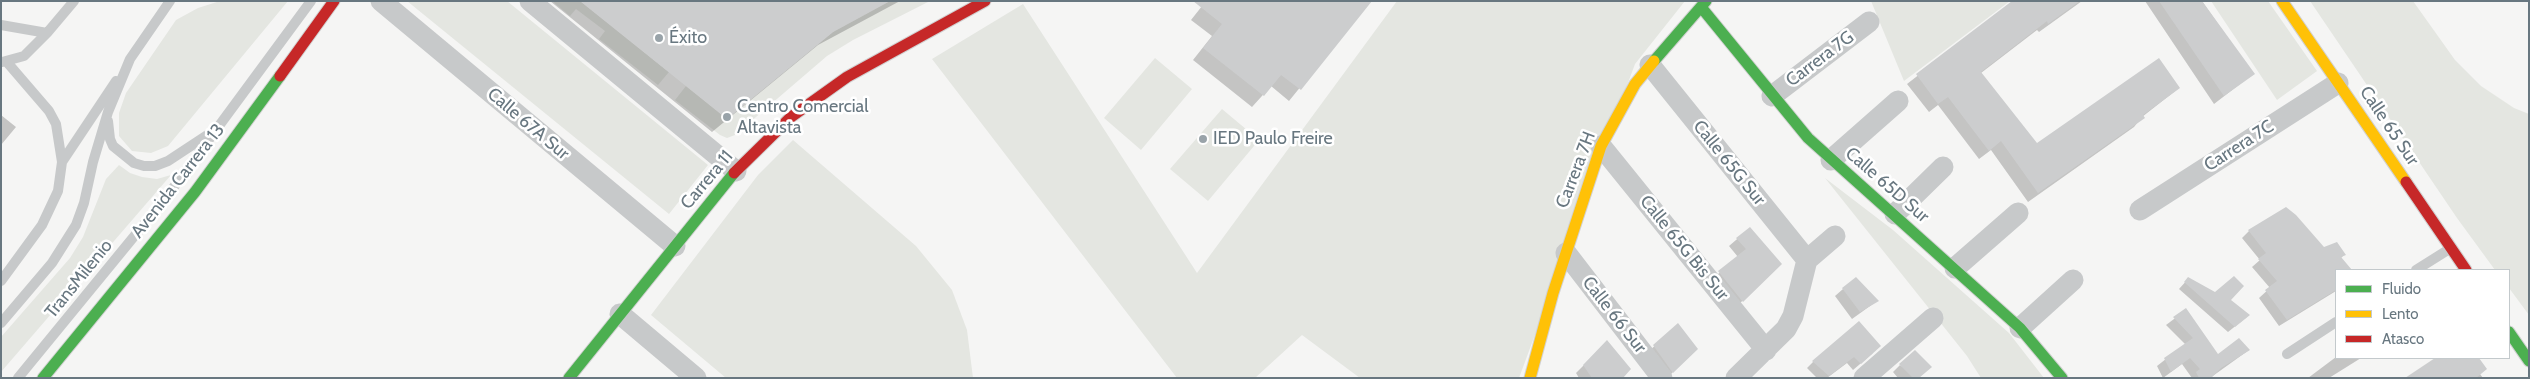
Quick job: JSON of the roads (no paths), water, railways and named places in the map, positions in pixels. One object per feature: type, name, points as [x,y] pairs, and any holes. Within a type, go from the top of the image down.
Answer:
[{"type":"street","name":"Avenida Carrera 13","points":[[44,378],[195,192],[334,1]]},
{"type":"street","name":"Calle 67A Sur","points":[[381,1],[675,246]]},
{"type":"street","points":[[530,1],[736,171]]},
{"type":"street","name":"Carrera 11","points":[[569,378],[736,171],[791,117],[847,77],[986,1]]},
{"type":"street","name":"Calle 65 Sur","points":[[2282,1],[2465,269]]},
{"type":"street","name":"Carrera 7H","points":[[1530,378],[1566,253],[1601,146],[1626,98],[1650,65],[1704,4]]},
{"type":"street","name":"Calle 65D Sur","points":[[1704,4],[1772,96],[1831,160],[1895,214],[2020,328],[2062,378]]},
{"type":"street","name":"Carrera 7G","points":[[1772,96],[1869,22]]},
{"type":"street","name":"Calle 65G Sur","points":[[1650,65],[1807,260]]},
{"type":"street","name":"Carrera 7C","points":[[2140,210],[2338,83]]},
{"type":"street","points":[[1831,160],[1898,101]]},
{"type":"street","name":"Calle 65G Bis Sur","points":[[1601,146],[1766,350]]},
{"type":"street","points":[[1895,214],[1943,167]]},
{"type":"street","points":[[1955,268],[2018,213]]},
{"type":"street","points":[[1736,378],[1786,329],[1793,316],[1807,260],[1835,236]]},
{"type":"street","name":"Calle 66 Sur","points":[[1566,253],[1662,378]]},
{"type":"street","points":[[2020,328],[2073,280]]},
{"type":"street","points":[[620,314],[696,378]]},
{"type":"street","points":[[1864,378],[1933,318]]},
{"type":"street","points":[[2510,333],[2529,361]]},
{"type":"lane","name":"TransMilenio","points":[[1,282],[42,225],[58,190],[62,162],[56,124],[49,111],[4,62],[24,56],[74,1]]},
{"type":"lane","name":"TransMilenio","points":[[18,378],[168,195],[312,1]]},
{"type":"lane","name":"TransMilenio","points":[[62,162],[170,2]]},
{"type":"lane","points":[[1,24],[46,33]]},
{"type":"lane","name":"TransMilenio","points":[[1,324],[52,263],[76,225],[84,203],[93,162],[108,112],[130,59]]},
{"type":"lane","name":"TransMilenio","points":[[108,112],[110,139],[114,146],[134,163],[144,166],[155,166],[168,161],[267,94]]},
{"type":"lane","points":[[2418,269],[2451,248]]},
{"type":"lane","points":[[2287,354],[2335,323]]},
{"type":"place","name":"Éxito","points":[[659,38]]},
{"type":"place","name":"Centro Comercial Altavista","points":[[727,117]]},
{"type":"place","name":"IED Paulo Freire","points":[[1203,139]]}]
